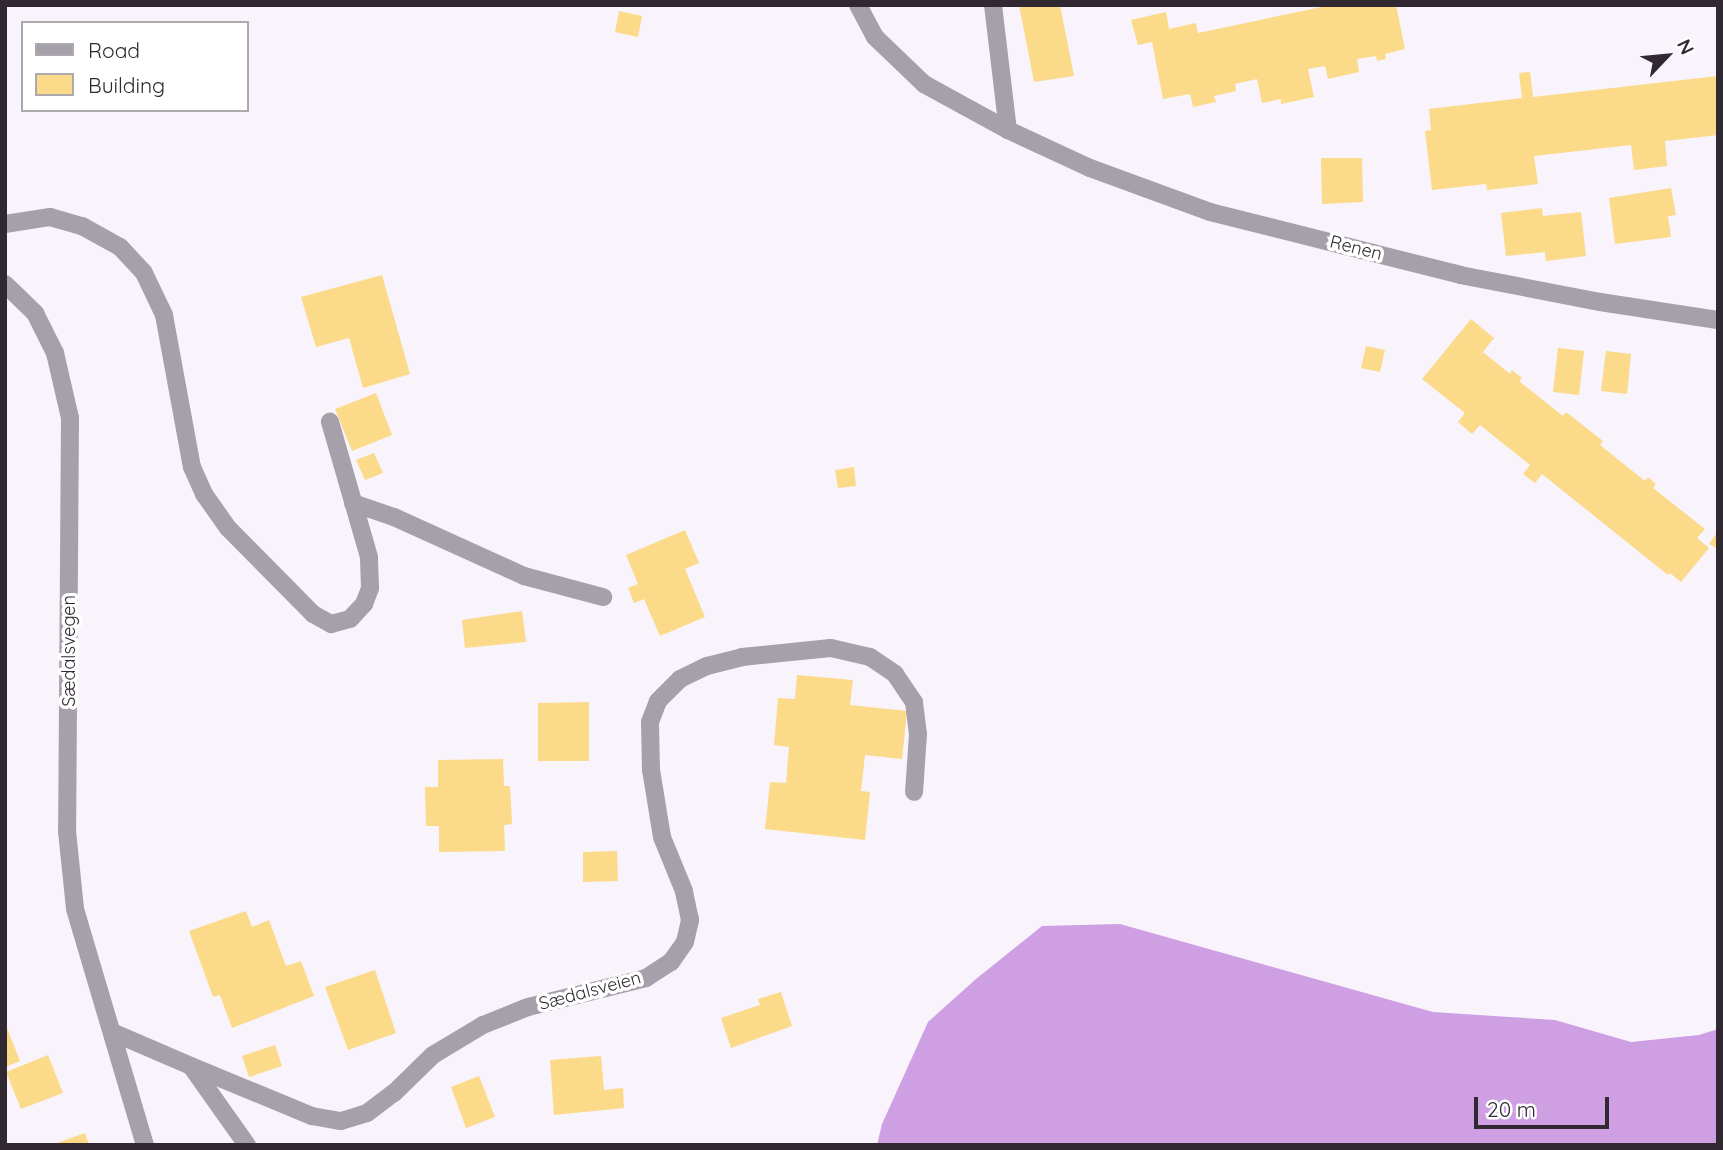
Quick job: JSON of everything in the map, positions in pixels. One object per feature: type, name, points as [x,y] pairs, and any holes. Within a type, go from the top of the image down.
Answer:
[{"type":"street","name":"Renen","points":[[858,5],[875,37],[924,84],[1008,130],[1090,168],[1210,212],[1460,275],[1600,302],[1718,320]]},
{"type":"street","points":[[993,5],[1008,130]]},
{"type":"street","points":[[5,224],[50,217],[82,226],[120,247],[144,273],[164,315],[192,467],[204,494],[228,528],[313,614],[331,624],[350,619],[364,604],[370,588],[369,557],[330,422]]},
{"type":"street","name":"Sædalsvegen","points":[[5,284],[35,313],[55,354],[70,418],[67,831],[75,909],[145,1145]]},
{"type":"street","points":[[353,503],[394,517],[524,576],[603,597]]},
{"type":"street","name":"Sædalsveien","points":[[191,1066],[312,1116],[341,1121],[367,1113],[433,1055],[483,1025],[527,1007],[646,978],[671,962],[685,942],[690,920],[684,891],[662,838],[651,770],[650,722],[658,701],[680,679],[707,666],[742,657],[831,648],[870,657],[895,674],[914,702],[918,734],[914,792]]},
{"type":"street","points":[[112,1032],[191,1066],[247,1145]]},
{"type":"shaded area","points":[[1120,924],[1433,1012],[1555,1020],[1631,1042],[1699,1035],[1718,1029],[1718,1145],[877,1145],[882,1124],[928,1022],[1042,926]]},
{"type":"building","points":[[1019,5],[1060,5],[1074,76],[1034,82]]},
{"type":"building","points":[[1331,5],[1396,5],[1405,49],[1385,54],[1386,59],[1377,61],[1376,56],[1357,59],[1359,72],[1328,79],[1325,66],[1308,69],[1314,97],[1281,104],[1281,99],[1262,103],[1257,79],[1235,84],[1236,91],[1214,96],[1216,102],[1193,107],[1190,94],[1163,99],[1152,42],[1138,45],[1131,20],[1166,12],[1169,29],[1196,23],[1198,33]]},
{"type":"building","points":[[619,11],[642,16],[638,37],[615,32]]},
{"type":"building","points":[[1530,72],[1533,97],[1718,76],[1718,135],[1665,141],[1667,166],[1634,170],[1631,145],[1534,156],[1538,184],[1487,190],[1486,184],[1432,190],[1425,131],[1431,130],[1429,109],[1522,98],[1519,73]]},
{"type":"building","points":[[1321,158],[1362,158],[1363,202],[1322,204]]},
{"type":"building","points":[[1671,188],[1676,215],[1668,216],[1671,237],[1615,244],[1609,198]]},
{"type":"building","points":[[1542,208],[1543,216],[1581,212],[1586,256],[1546,261],[1545,252],[1506,256],[1501,213]]},
{"type":"building","points":[[382,275],[410,374],[363,388],[349,338],[316,347],[301,297]]},
{"type":"building","points":[[1471,319],[1494,338],[1483,352],[1510,374],[1512,370],[1522,378],[1519,381],[1563,416],[1566,412],[1603,441],[1600,445],[1645,481],[1648,477],[1656,484],[1653,488],[1705,529],[1697,538],[1709,548],[1681,582],[1670,573],[1668,575],[1542,474],[1535,483],[1523,474],[1530,465],[1480,425],[1472,434],[1458,422],[1465,413],[1422,379]]},
{"type":"building","points":[[1366,346],[1385,350],[1380,372],[1361,368]]},
{"type":"building","points":[[1558,348],[1584,351],[1579,395],[1553,392]]},
{"type":"building","points":[[1606,351],[1631,354],[1627,394],[1601,391]]},
{"type":"building","points":[[376,393],[392,435],[352,451],[335,409]]},
{"type":"building","points":[[374,453],[383,473],[365,480],[356,460]]},
{"type":"building","points":[[854,467],[856,486],[838,488],[835,470]]},
{"type":"building","points":[[685,530],[699,563],[685,569],[705,617],[660,636],[644,599],[634,603],[628,588],[638,584],[626,555]]},
{"type":"building","points":[[1718,531],[1718,549],[1709,544]]},
{"type":"building","points":[[522,611],[526,642],[465,648],[462,620]]},
{"type":"building","points":[[797,675],[853,680],[850,705],[907,711],[902,759],[865,755],[861,791],[870,792],[865,840],[765,829],[770,782],[786,783],[789,747],[774,745],[778,698],[795,699]]},
{"type":"building","points":[[589,702],[589,761],[538,761],[538,703]]},
{"type":"building","points":[[503,759],[504,786],[510,786],[512,824],[504,825],[505,851],[439,852],[439,826],[426,826],[425,787],[438,787],[438,760]]},
{"type":"building","points":[[617,851],[618,881],[583,882],[583,852]]},
{"type":"building","points":[[246,911],[252,927],[269,920],[286,966],[301,961],[314,996],[232,1028],[220,995],[213,997],[189,931]]},
{"type":"building","points":[[375,970],[396,1033],[348,1050],[325,987]]},
{"type":"building","points":[[781,992],[792,1026],[731,1048],[721,1018],[760,1005],[758,999]]},
{"type":"building","points":[[5,1023],[20,1061],[5,1067]]},
{"type":"building","points":[[275,1045],[282,1066],[249,1077],[242,1056]]},
{"type":"building","points":[[48,1055],[63,1093],[21,1109],[6,1072]]},
{"type":"building","points":[[601,1056],[604,1090],[623,1088],[624,1108],[554,1115],[550,1060]]},
{"type":"building","points":[[479,1076],[495,1117],[466,1128],[451,1087]]},
{"type":"building","points":[[85,1133],[89,1145],[54,1145],[54,1144]]}]
